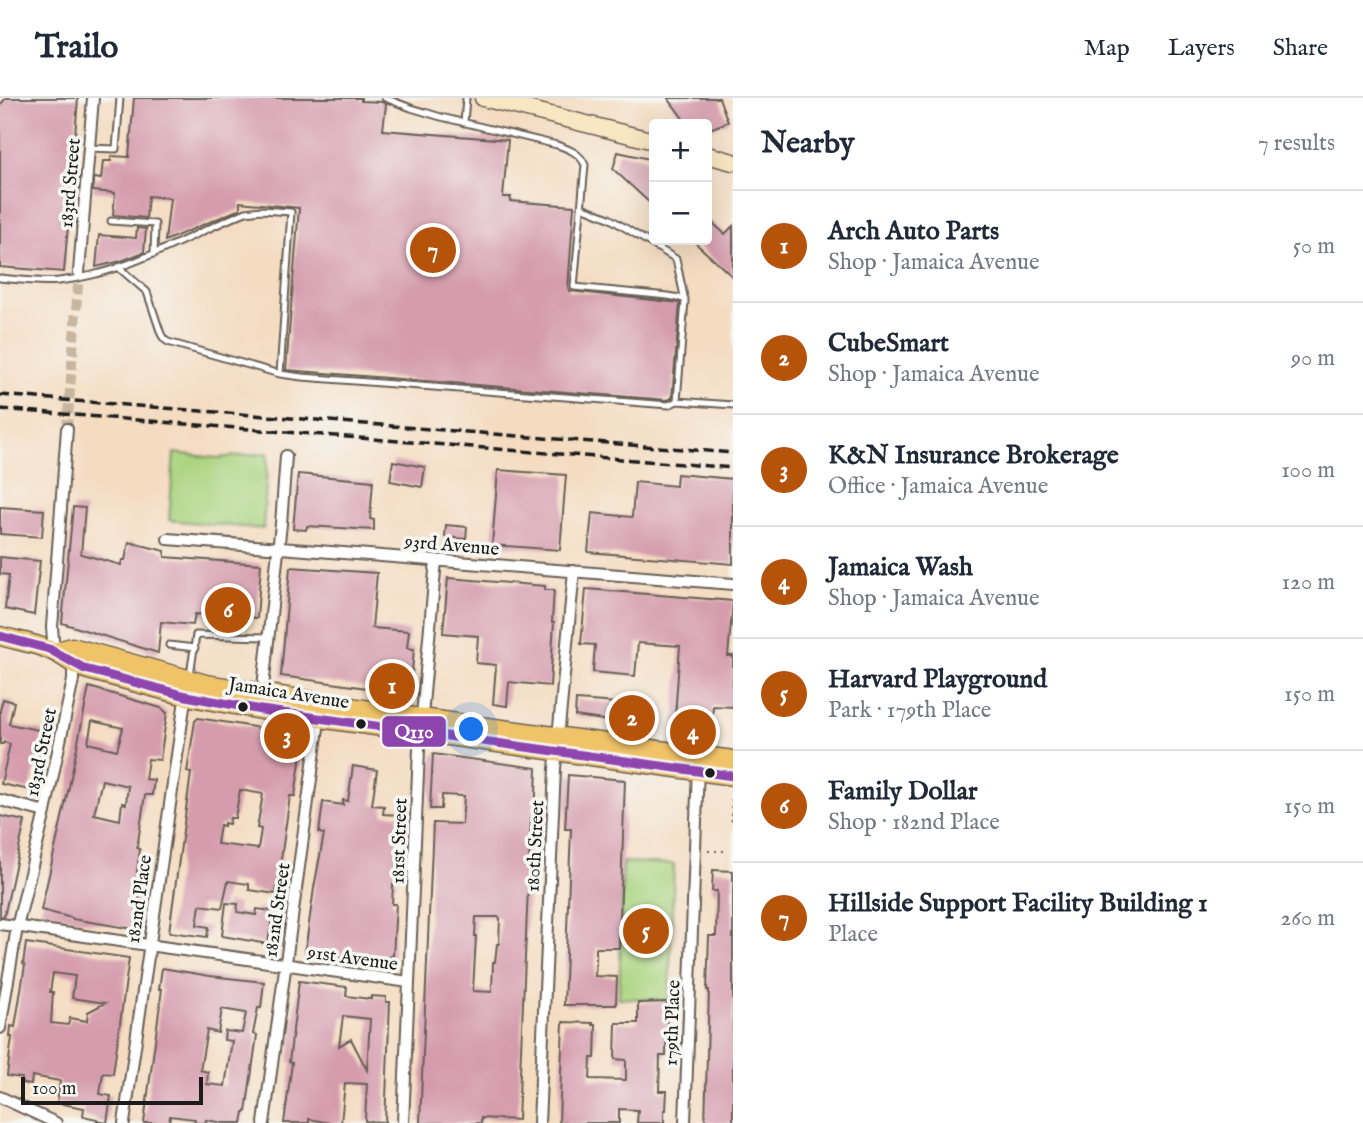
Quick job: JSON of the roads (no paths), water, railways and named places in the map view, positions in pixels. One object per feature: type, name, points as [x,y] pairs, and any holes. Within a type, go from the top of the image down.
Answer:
[{"type":"main road","points":[[483,98],[649,140]]},
{"type":"main road","points":[[712,156],[733,162]]},
{"type":"main road","name":"Jamaica Avenue","points":[[0,636],[187,688],[261,701],[698,764],[733,760]]},
{"type":"main road","name":"Jamaica Avenue","points":[[698,764],[733,784]]},
{"type":"street","name":"183rd Street","points":[[79,272],[93,98]]},
{"type":"street","points":[[54,652],[52,627],[66,429]]},
{"type":"street","points":[[261,701],[286,456]]},
{"type":"street","name":"93rd Avenue","points":[[168,540],[733,584]]},
{"type":"street","name":"181st Street","points":[[403,1123],[421,726],[436,561]]},
{"type":"street","name":"180th Street","points":[[539,1123],[557,744],[574,572]]},
{"type":"street","name":"183rd Street","points":[[0,1028],[17,927],[45,812],[71,686],[73,656]]},
{"type":"street","name":"182nd Place","points":[[124,1123],[187,688]]},
{"type":"street","name":"182nd Street","points":[[264,1123],[320,710]]},
{"type":"street","name":"179th Place","points":[[685,1123],[698,764]]},
{"type":"street","points":[[0,800],[45,812]]},
{"type":"street","name":"91st Avenue","points":[[0,924],[409,982]]},
{"type":"street","points":[[0,1097],[56,1123]]},
{"type":"lane","points":[[89,148],[116,149],[120,98]]},
{"type":"lane","points":[[385,98],[425,113],[557,145],[576,153],[584,165],[574,287],[685,299]]},
{"type":"lane","points":[[464,123],[466,98]]},
{"type":"lane","points":[[582,207],[609,218],[676,259],[685,299],[677,401]]},
{"type":"lane","points":[[0,278],[61,281],[118,267],[154,254],[246,212],[261,209],[291,212],[280,373]]},
{"type":"lane","points":[[111,221],[155,224],[154,254]]},
{"type":"lane","points":[[118,267],[147,292],[161,334],[168,342],[280,373],[302,377],[669,405],[677,401],[733,405]]},
{"type":"lane","points":[[187,688],[196,635],[268,637]]},
{"type":"lane","points":[[169,645],[195,648]]},
{"type":"tunnel","points":[[67,429],[79,272]]},
{"type":"railway","points":[[0,395],[733,453]]},
{"type":"railway","points":[[0,409],[733,468]]},
{"type":"place","name":"Hillside Support Facility Building 1","points":[[433,250]]},
{"type":"place","name":"Family Dollar","points":[[228,610]]},
{"type":"place","name":"Arch Auto Parts","points":[[392,686]]},
{"type":"place","name":"CubeSmart","points":[[632,718]]},
{"type":"place","name":"Jamaica Wash","points":[[693,732]]},
{"type":"place","name":"K&N Insurance Brokerage","points":[[287,736]]},
{"type":"place","name":"Harvard Playground","points":[[646,931]]}]
